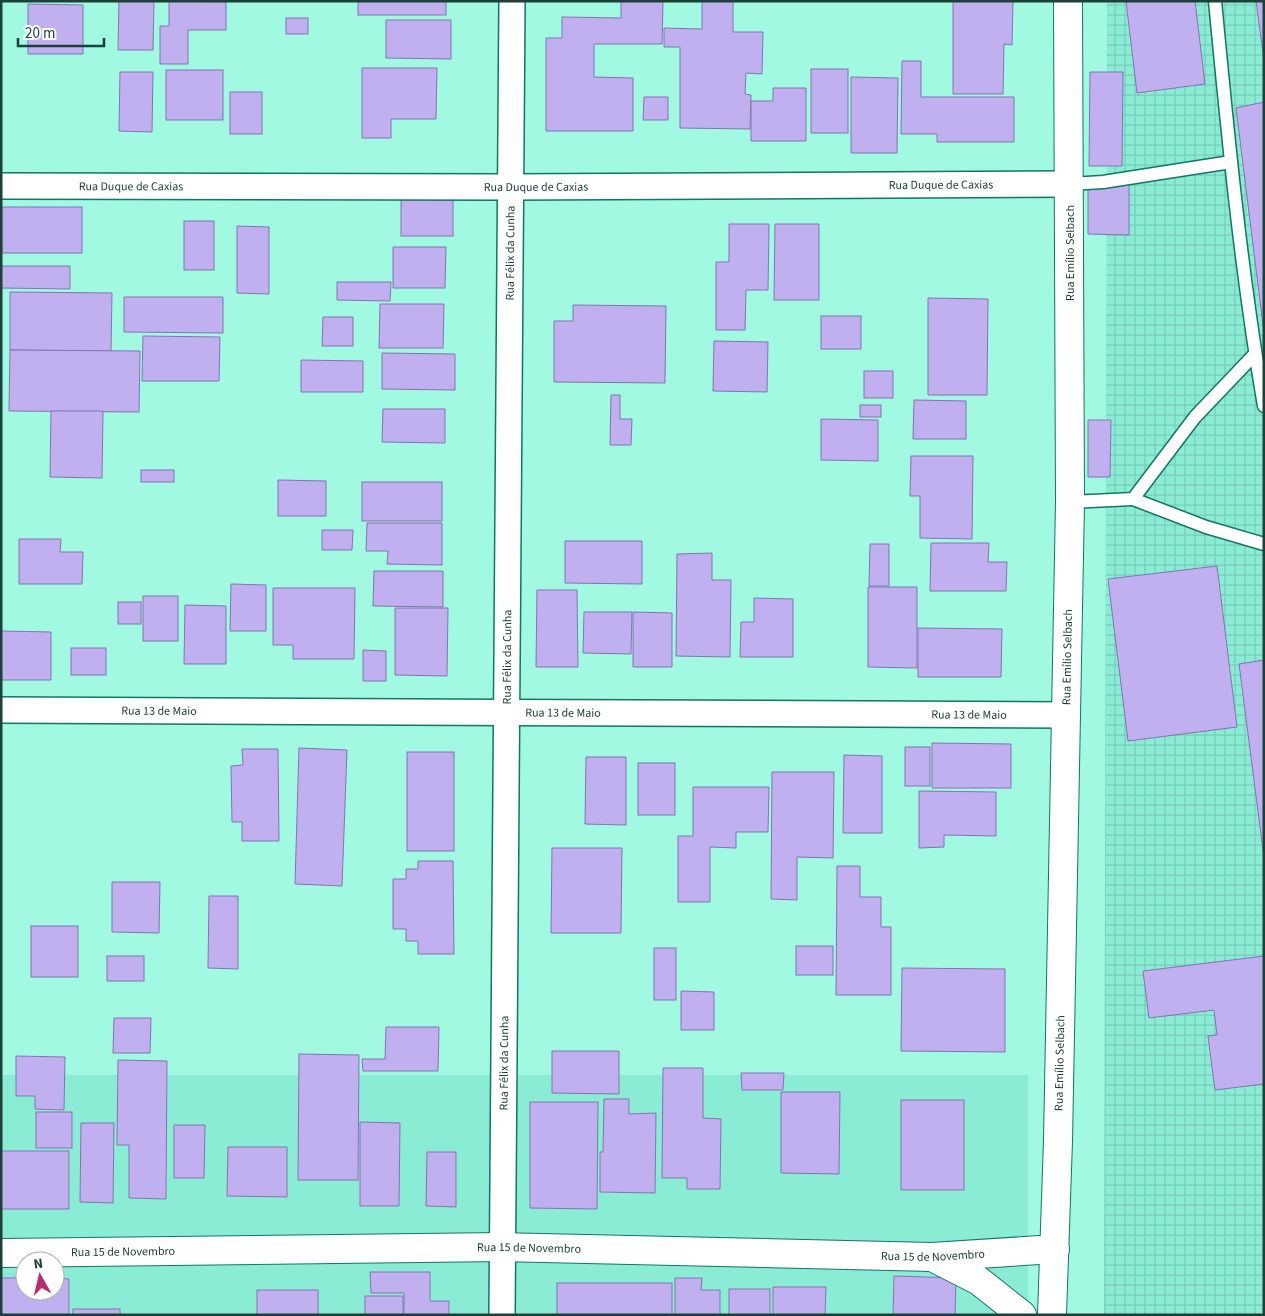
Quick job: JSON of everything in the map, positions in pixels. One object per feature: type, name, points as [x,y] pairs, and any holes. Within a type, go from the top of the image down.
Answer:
[{"type":"main road","name":"Rua Emílio Selbach","points":[[1052,1315],[1055,1250],[1070,502],[1068,1]]},
{"type":"main road","name":"Rua 15 de Novembro","points":[[1,1253],[502,1247],[932,1257],[1055,1250]]},
{"type":"main road","points":[[932,1257],[979,1281],[1022,1315]]},
{"type":"street","name":"Rua Félix da Cunha","points":[[502,1315],[512,1]]},
{"type":"street","name":"Rua Duque de Caxias","points":[[1,186],[510,188],[1070,184]]},
{"type":"street","name":"Rua 13 de Maio","points":[[1,710],[506,714],[1066,715]]},
{"type":"lane","points":[[1215,1],[1231,162],[1255,354],[1264,406]]},
{"type":"lane","points":[[1070,184],[1102,182],[1231,162]]},
{"type":"lane","points":[[1133,499],[1195,417],[1255,354]]},
{"type":"lane","points":[[1070,502],[1133,499],[1206,527],[1264,544]]},
{"type":"shaded area","points":[[1107,1],[1264,1],[1264,1315],[1104,1315]]},
{"type":"shaded area","points":[[1,1075],[1028,1075],[1028,1315],[1,1315]]},
{"type":"building","points":[[119,1],[154,1],[153,50],[118,50]]},
{"type":"building","points":[[169,1],[226,2],[226,30],[188,30],[188,64],[160,64],[160,26],[169,26]]},
{"type":"building","points":[[358,1],[446,1],[446,15],[358,15]]},
{"type":"building","points":[[621,1],[663,1],[662,44],[594,44],[594,77],[633,78],[633,131],[546,131],[546,38],[562,38],[562,17],[621,18]]},
{"type":"building","points":[[702,1],[733,1],[733,32],[763,32],[762,74],[746,73],[745,94],[751,95],[750,129],[680,128],[680,47],[664,47],[664,28],[702,29]]},
{"type":"building","points":[[953,1],[1013,1],[1012,45],[1004,44],[1003,94],[953,94]]},
{"type":"building","points":[[1126,1],[1195,1],[1205,84],[1137,93]]},
{"type":"building","points":[[1256,1],[1264,1],[1264,60]]},
{"type":"building","points":[[28,4],[83,5],[83,54],[28,54]]},
{"type":"building","points":[[286,18],[308,18],[308,34],[286,34]]},
{"type":"building","points":[[386,20],[451,20],[451,59],[386,58]]},
{"type":"building","points":[[902,61],[921,61],[921,97],[1014,97],[1014,142],[937,142],[937,134],[901,134]]},
{"type":"building","points":[[362,68],[437,68],[436,119],[391,119],[391,138],[362,138]]},
{"type":"building","points":[[811,69],[848,69],[848,133],[811,133]]},
{"type":"building","points":[[166,70],[223,70],[223,120],[166,120]]},
{"type":"building","points":[[120,72],[153,72],[152,132],[119,131]]},
{"type":"building","points":[[1090,72],[1123,72],[1122,166],[1089,166]]},
{"type":"building","points":[[851,77],[898,78],[897,153],[851,153]]},
{"type":"building","points":[[773,88],[806,88],[806,141],[751,141],[751,101],[773,101]]},
{"type":"building","points":[[230,92],[262,92],[262,134],[230,134]]},
{"type":"building","points":[[644,97],[668,97],[668,120],[643,120]]},
{"type":"building","points":[[1264,102],[1264,333],[1236,108]]},
{"type":"building","points":[[1088,178],[1129,178],[1129,235],[1088,234]]},
{"type":"building","points":[[401,198],[453,198],[453,236],[401,236]]},
{"type":"building","points":[[2,207],[82,207],[82,253],[2,253]]},
{"type":"building","points":[[184,221],[214,221],[214,270],[184,270]]},
{"type":"building","points":[[729,224],[769,224],[768,290],[746,290],[745,330],[716,330],[716,262],[729,262]]},
{"type":"building","points":[[775,224],[819,224],[819,300],[774,300]]},
{"type":"building","points":[[237,226],[269,227],[269,294],[237,293]]},
{"type":"building","points":[[393,247],[446,247],[445,288],[393,288]]},
{"type":"building","points":[[1,266],[70,266],[70,289],[1,288]]},
{"type":"building","points":[[337,282],[391,282],[390,301],[337,300]]},
{"type":"building","points":[[10,292],[112,293],[111,351],[10,350]]},
{"type":"building","points":[[124,297],[223,297],[223,333],[124,332]]},
{"type":"building","points":[[928,298],[988,299],[987,395],[928,395]]},
{"type":"building","points":[[380,304],[444,304],[443,348],[379,348]]},
{"type":"building","points":[[573,305],[666,306],[665,383],[554,382],[554,321],[573,321]]},
{"type":"building","points":[[821,316],[861,316],[861,349],[821,349]]},
{"type":"building","points":[[323,317],[353,317],[353,346],[322,346]]},
{"type":"building","points":[[143,336],[220,337],[219,381],[142,381]]},
{"type":"building","points":[[714,341],[768,342],[767,392],[713,391]]},
{"type":"building","points":[[10,350],[140,351],[139,412],[9,411]]},
{"type":"building","points":[[382,353],[455,354],[455,390],[382,389]]},
{"type":"building","points":[[301,360],[363,361],[363,392],[301,392]]},
{"type":"building","points":[[864,371],[893,371],[893,398],[864,398]]},
{"type":"building","points":[[611,395],[620,395],[620,419],[632,419],[631,445],[610,445]]},
{"type":"building","points":[[914,400],[966,401],[966,439],[913,439]]},
{"type":"building","points":[[860,405],[881,405],[881,417],[860,417]]},
{"type":"building","points":[[383,409],[445,409],[445,443],[382,442]]},
{"type":"building","points":[[51,411],[103,411],[102,478],[50,477]]},
{"type":"building","points":[[821,419],[878,420],[878,461],[821,460]]},
{"type":"building","points":[[1088,420],[1111,420],[1110,477],[1088,477]]},
{"type":"building","points":[[911,456],[973,456],[972,539],[920,538],[920,496],[910,496]]},
{"type":"building","points":[[141,470],[174,470],[174,482],[141,482]]},
{"type":"building","points":[[278,480],[326,481],[326,516],[278,516]]},
{"type":"building","points":[[362,482],[442,482],[442,521],[362,521]]},
{"type":"building","points":[[367,523],[442,523],[442,565],[387,564],[388,551],[366,551]]},
{"type":"building","points":[[322,530],[353,530],[352,550],[322,550]]},
{"type":"building","points":[[19,539],[61,539],[60,552],[83,552],[82,584],[19,584]]},
{"type":"building","points":[[565,541],[642,541],[642,584],[565,583]]},
{"type":"building","points":[[931,543],[989,543],[988,562],[1007,562],[1006,591],[930,591]]},
{"type":"building","points":[[870,544],[889,544],[889,586],[869,586]]},
{"type":"building","points":[[712,553],[712,580],[731,580],[730,657],[676,656],[677,554]]},
{"type":"building","points":[[1217,566],[1237,727],[1128,741],[1108,579]]},
{"type":"building","points":[[374,571],[443,571],[443,607],[373,606]]},
{"type":"building","points":[[231,584],[266,585],[266,631],[230,631]]},
{"type":"building","points":[[868,587],[917,587],[917,668],[868,667]]},
{"type":"building","points":[[273,588],[355,588],[354,659],[293,659],[293,645],[273,645]]},
{"type":"building","points":[[537,590],[577,590],[578,667],[536,667]]},
{"type":"building","points":[[143,596],[178,596],[178,641],[143,641]]},
{"type":"building","points":[[754,598],[793,599],[793,657],[740,657],[741,622],[754,622]]},
{"type":"building","points":[[118,602],[141,602],[141,624],[118,624]]},
{"type":"building","points":[[185,605],[226,606],[226,664],[184,664]]},
{"type":"building","points":[[395,608],[448,608],[447,676],[395,675]]},
{"type":"building","points":[[584,612],[632,612],[631,654],[583,653]]},
{"type":"building","points":[[633,612],[672,613],[672,667],[633,667]]},
{"type":"building","points":[[918,628],[1002,629],[1001,677],[918,677]]},
{"type":"building","points":[[1,631],[51,632],[51,680],[1,680]]},
{"type":"building","points":[[71,648],[106,648],[106,675],[71,675]]},
{"type":"building","points":[[363,650],[386,651],[386,681],[363,681]]},
{"type":"building","points":[[1264,660],[1264,858],[1239,664]]},
{"type":"building","points":[[932,743],[1011,744],[1011,788],[932,788]]},
{"type":"building","points":[[905,747],[930,747],[930,786],[905,786]]},
{"type":"building","points":[[299,748],[347,750],[342,886],[295,884]]},
{"type":"building","points":[[242,749],[278,749],[279,841],[242,841],[242,822],[232,822],[231,766],[243,765]]},
{"type":"building","points":[[407,752],[454,752],[454,851],[407,851]]},
{"type":"building","points":[[844,755],[882,756],[882,833],[843,833]]},
{"type":"building","points":[[586,757],[626,757],[626,825],[585,824]]},
{"type":"building","points":[[638,763],[675,763],[675,815],[638,815]]},
{"type":"building","points":[[772,772],[834,772],[833,858],[797,857],[797,900],[771,899]]},
{"type":"building","points":[[693,787],[769,787],[768,832],[736,832],[736,848],[710,847],[710,902],[678,902],[678,836],[693,836]]},
{"type":"building","points":[[919,791],[996,792],[996,836],[944,835],[944,847],[919,848]]},
{"type":"building","points":[[552,848],[622,848],[621,933],[551,933]]},
{"type":"building","points":[[418,861],[453,861],[454,954],[418,954],[418,941],[406,941],[406,929],[393,929],[393,879],[406,879],[406,869],[418,869]]},
{"type":"building","points":[[837,866],[860,866],[860,897],[881,897],[881,927],[891,927],[891,995],[836,995]]},
{"type":"building","points":[[112,882],[160,882],[159,933],[112,932]]},
{"type":"building","points":[[209,896],[238,896],[238,969],[208,968]]},
{"type":"building","points":[[31,926],[78,926],[78,977],[31,977]]},
{"type":"building","points":[[796,946],[833,946],[833,975],[796,975]]},
{"type":"building","points":[[654,948],[676,948],[676,1000],[654,1000]]},
{"type":"building","points":[[107,956],[144,956],[144,981],[107,981]]},
{"type":"building","points":[[1264,956],[1264,1084],[1215,1090],[1208,1036],[1217,1035],[1214,1010],[1149,1018],[1143,971]]},
{"type":"building","points":[[902,968],[1005,969],[1005,1052],[901,1051]]},
{"type":"building","points":[[681,991],[714,992],[714,1030],[681,1030]]},
{"type":"building","points":[[114,1018],[151,1018],[150,1053],[113,1053]]},
{"type":"building","points":[[386,1027],[439,1027],[438,1071],[363,1071],[362,1059],[385,1059]]},
{"type":"building","points":[[552,1051],[619,1051],[619,1094],[552,1093]]},
{"type":"building","points":[[299,1054],[359,1055],[358,1180],[298,1180]]},
{"type":"building","points":[[16,1056],[65,1057],[64,1110],[35,1109],[35,1096],[16,1096]]},
{"type":"building","points":[[118,1060],[167,1061],[166,1199],[129,1198],[129,1145],[117,1145]]},
{"type":"building","points":[[663,1068],[703,1068],[703,1118],[721,1119],[720,1189],[687,1189],[687,1178],[662,1178]]},
{"type":"building","points":[[741,1073],[784,1073],[783,1090],[742,1090]]},
{"type":"building","points":[[781,1092],[840,1092],[839,1174],[781,1173]]},
{"type":"building","points":[[604,1099],[629,1099],[629,1114],[656,1113],[655,1193],[600,1192],[600,1152],[603,1152]]},
{"type":"building","points":[[901,1100],[964,1100],[964,1190],[901,1190]]},
{"type":"building","points":[[530,1102],[598,1102],[597,1209],[530,1208]]},
{"type":"building","points":[[36,1112],[72,1112],[72,1148],[36,1148]]},
{"type":"building","points":[[360,1122],[400,1123],[399,1206],[360,1206]]},
{"type":"building","points":[[81,1123],[114,1123],[113,1203],[80,1202]]},
{"type":"building","points":[[174,1125],[205,1125],[204,1178],[174,1178]]},
{"type":"building","points":[[228,1147],[287,1147],[287,1197],[227,1196]]},
{"type":"building","points":[[1,1151],[69,1151],[69,1209],[1,1209]]},
{"type":"building","points":[[427,1152],[456,1152],[456,1207],[426,1206]]},
{"type":"building","points":[[370,1272],[430,1272],[430,1301],[449,1301],[449,1315],[404,1315],[404,1293],[371,1293]]},
{"type":"building","points":[[894,1276],[956,1278],[955,1315],[893,1315]]},
{"type":"building","points":[[1,1278],[15,1278],[15,1301],[65,1301],[65,1279],[69,1279],[69,1315],[1,1315]]},
{"type":"building","points":[[675,1278],[702,1278],[701,1290],[720,1290],[720,1315],[675,1315]]},
{"type":"building","points":[[557,1283],[672,1283],[672,1315],[557,1315]]},
{"type":"building","points":[[773,1287],[826,1287],[825,1315],[773,1315]]},
{"type":"building","points":[[729,1289],[770,1289],[770,1315],[729,1315]]},
{"type":"building","points":[[257,1290],[318,1290],[318,1315],[257,1315]]},
{"type":"building","points":[[365,1296],[403,1296],[403,1315],[365,1315]]},
{"type":"building","points":[[73,1309],[120,1309],[120,1315],[73,1315]]}]
